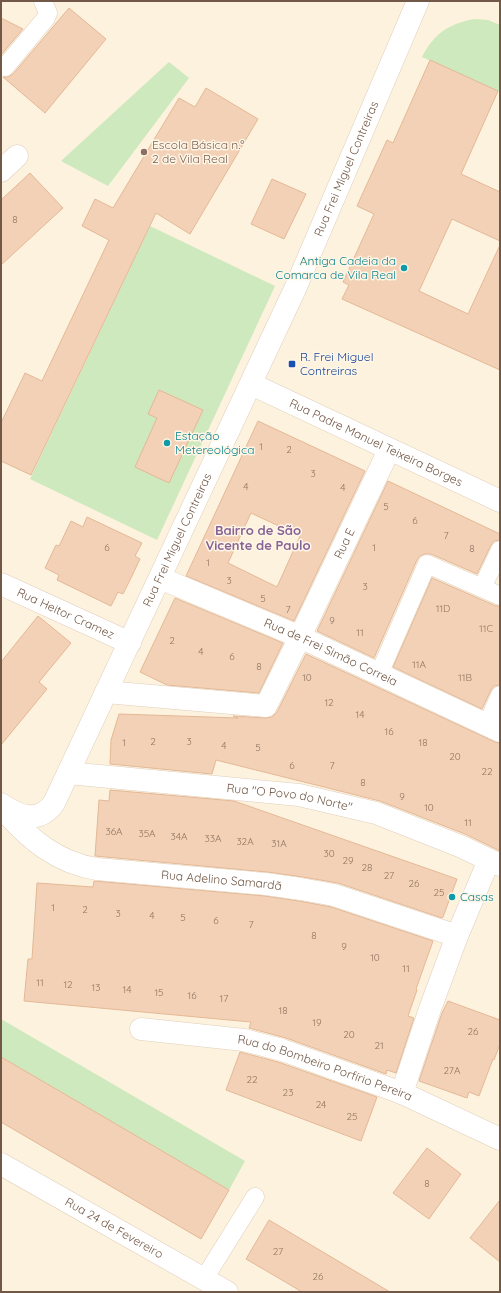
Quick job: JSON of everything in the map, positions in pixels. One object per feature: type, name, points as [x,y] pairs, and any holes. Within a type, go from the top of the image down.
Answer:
[{"type":"street","name":"Rua Frei Miguel Contreiras","points":[[1,805],[23,816],[32,816],[43,814],[54,803],[295,289],[418,1]]},
{"type":"street","points":[[1,171],[17,156]]},
{"type":"street","name":"Rua Padre Manuel Teixeira Borges","points":[[251,384],[500,501]]},
{"type":"street","name":"Rua E","points":[[106,692],[266,706],[389,450]]},
{"type":"street","name":"Rua de Frei Simão Correia","points":[[160,578],[300,637],[493,728]]},
{"type":"street","name":"Rua Heitor Cramez","points":[[1,584],[130,643]]},
{"type":"street","name":"Rua \"O Povo do Norte\"","points":[[68,773],[299,795],[376,813],[460,846],[494,863]]},
{"type":"street","name":"Rua Adelino Samardã","points":[[1,805],[24,831],[42,847],[58,857],[82,866],[97,869],[266,884],[315,891],[348,899],[456,936]]},
{"type":"street","points":[[402,1093],[456,936],[494,863]]},
{"type":"street","name":"Rua do Bombeiro Porfírio Pereira","points":[[141,1029],[250,1042],[282,1050],[402,1093],[500,1139]]},
{"type":"street","name":"Rua 24 de Fevereiro","points":[[1,1164],[227,1292]]},
{"type":"lane","points":[[5,68],[46,18],[48,13],[43,1]]},
{"type":"lane","points":[[482,588],[500,550]]},
{"type":"lane","points":[[379,674],[427,564],[500,596]]},
{"type":"lane","points":[[493,728],[500,695]]},
{"type":"lane","points":[[204,1279],[255,1197]]},
{"type":"green space","points":[[474,19],[488,20],[500,25],[500,92],[422,57],[432,42],[443,31],[449,27]]},
{"type":"green space","points":[[169,62],[189,78],[108,186],[61,161]]},
{"type":"green space","points":[[150,226],[275,286],[157,540],[30,479]]},
{"type":"green space","points":[[1,1019],[245,1161],[229,1190],[1,1057]]},
{"type":"building","points":[[69,8],[106,39],[45,113],[3,77],[8,77],[13,74]]},
{"type":"building","points":[[1,18],[23,29],[1,55]]},
{"type":"building","name":"Antiga Cadeia da Comarca de Vila Real","points":[[430,60],[498,91],[461,174],[500,192],[500,241],[452,219],[419,291],[468,314],[500,245],[500,370],[342,299],[349,285],[343,282],[374,214],[357,206],[387,140],[393,143]]},
{"type":"building","points":[[206,88],[258,119],[190,234],[156,213],[31,475],[1,461],[1,423],[25,373],[42,381],[109,240],[82,226],[95,199],[113,208],[179,98],[195,107]]},
{"type":"building","points":[[30,173],[63,208],[1,265],[1,200]]},
{"type":"building","points":[[272,179],[306,194],[284,239],[251,224]]},
{"type":"building","name":"Estação Metereológica","points":[[159,390],[203,410],[169,483],[135,467],[157,418],[148,414]]},
{"type":"building","points":[[258,421],[365,471],[294,621],[186,576]],"holes":[[[251,513],[300,536],[277,587],[228,563]]]},
{"type":"building","points":[[388,481],[500,534],[500,540],[494,541],[491,545],[477,574],[431,554],[420,556],[374,658],[317,631]]},
{"type":"building","points":[[87,517],[142,543],[135,556],[140,559],[130,580],[123,594],[118,592],[111,606],[57,580],[59,575],[45,568],[56,545],[59,546],[71,521],[83,527]]},
{"type":"building","points":[[432,578],[496,606],[500,606],[500,685],[494,686],[491,690],[482,709],[393,667]]},
{"type":"building","points":[[175,598],[283,643],[259,693],[167,685],[140,672]]},
{"type":"building","points":[[38,616],[71,643],[39,682],[47,689],[1,745],[1,662]]},
{"type":"building","points":[[306,654],[500,743],[500,851],[465,834],[380,801],[216,760],[212,774],[110,764],[111,740],[119,714],[238,718],[233,716],[272,717],[277,712]]},
{"type":"building","points":[[110,790],[234,801],[457,879],[442,918],[338,883],[267,872],[95,856],[99,800],[109,801]]},
{"type":"building","points":[[94,881],[265,896],[299,901],[331,907],[433,941],[408,1016],[414,1018],[396,1073],[387,1070],[386,1074],[286,1038],[249,1028],[251,1022],[24,1001],[28,959],[32,959],[37,883],[93,887]]},
{"type":"building","points":[[448,1001],[500,1020],[500,1044],[479,1096],[469,1092],[467,1098],[419,1081],[442,1013]]},
{"type":"building","points":[[240,1052],[278,1062],[377,1097],[361,1141],[226,1090]]},
{"type":"building","points":[[1,1057],[229,1190],[201,1239],[1,1122]]},
{"type":"building","points":[[427,1148],[461,1174],[429,1219],[393,1193]]},
{"type":"building","points":[[500,1200],[500,1262],[470,1238]]},
{"type":"building","points":[[269,1220],[390,1292],[302,1292],[246,1259]]},
{"type":"place","name":"Escola Básica n.º 2 de Vila Real","points":[[144,152]]},
{"type":"place","name":"Antiga Cadeia da Comarca de Vila Real","points":[[404,268]]},
{"type":"place","name":"R. Frei Miguel Contreiras","points":[[292,364]]},
{"type":"place","name":"Estação Metereológica","points":[[167,443]]},
{"type":"place","name":"Casas","points":[[452,897]]},
{"type":"district","name":"Bairro de São Vicente de Paulo","points":[[258,538]]}]
